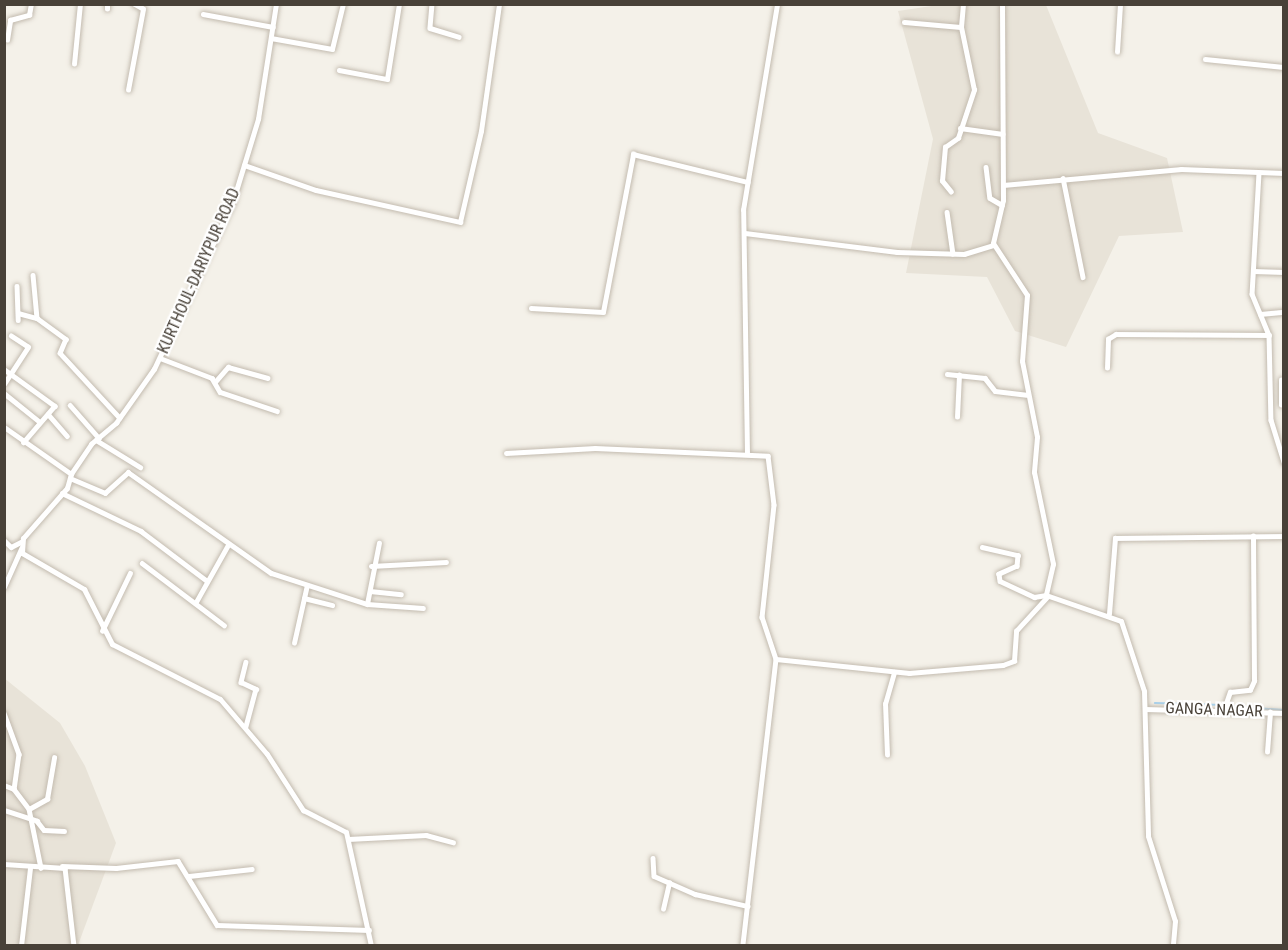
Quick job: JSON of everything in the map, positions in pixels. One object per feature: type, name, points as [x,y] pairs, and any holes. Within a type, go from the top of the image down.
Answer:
[{"type":"street","points":[[7,40],[10,20],[29,15],[31,4]]},
{"type":"street","points":[[74,64],[80,4]]},
{"type":"street","points":[[128,90],[143,9],[134,4]]},
{"type":"street","name":"KURTHOUL-DARIYPUR ROAD","points":[[21,546],[62,493],[70,476],[98,439],[120,418],[160,358],[233,201],[244,165],[276,4]]},
{"type":"street","points":[[271,38],[332,49],[343,4]]},
{"type":"street","points":[[339,70],[387,79],[399,4]]},
{"type":"street","points":[[432,4],[430,28],[459,37]]},
{"type":"street","points":[[244,165],[316,190],[460,222],[482,126],[499,4]]},
{"type":"street","points":[[747,454],[741,348],[748,183],[777,4]]},
{"type":"street","points":[[951,192],[942,181],[945,147],[956,142],[974,90],[961,27],[963,4]]},
{"type":"street","points":[[776,658],[894,672],[971,670],[1010,663],[1016,631],[1047,596],[1053,564],[1034,472],[1037,437],[1026,395],[1022,361],[1027,295],[993,245],[1002,205],[1003,185],[1002,4]]},
{"type":"street","points":[[1117,52],[1120,4]]},
{"type":"street","points":[[203,14],[273,27]]},
{"type":"street","points":[[904,22],[961,27]]},
{"type":"street","points":[[1205,59],[1284,67]]},
{"type":"street","points":[[960,128],[1003,134]]},
{"type":"street","points":[[531,308],[603,312],[633,154],[748,183]]},
{"type":"street","points":[[986,167],[990,198],[1002,205]]},
{"type":"street","points":[[1003,185],[1181,169],[1284,173]]},
{"type":"street","points":[[1258,173],[1252,294],[1269,335],[1272,433],[1284,462]]},
{"type":"street","points":[[1063,178],[1083,277]]},
{"type":"street","points":[[947,212],[953,254]]},
{"type":"street","points":[[745,233],[848,249],[953,254],[993,245]]},
{"type":"street","points":[[1253,271],[1284,272]]},
{"type":"street","points":[[33,275],[37,318]]},
{"type":"street","points":[[17,286],[18,320]]},
{"type":"street","points":[[1260,314],[1284,312]]},
{"type":"street","points":[[18,313],[37,318],[66,339],[59,352],[120,418]]},
{"type":"street","points":[[1107,368],[1108,339],[1116,334],[1269,335]]},
{"type":"street","points":[[4,384],[28,346],[11,336]]},
{"type":"street","points":[[160,358],[215,382]]},
{"type":"street","points":[[215,382],[228,367],[268,378]]},
{"type":"street","points":[[4,369],[54,404],[24,442]]},
{"type":"street","points":[[947,374],[985,378],[998,392],[1026,395]]},
{"type":"street","points":[[957,417],[959,375]]},
{"type":"street","points":[[1271,380],[1282,380],[1282,405],[1271,404]]},
{"type":"street","points":[[215,382],[217,391],[277,411]]},
{"type":"street","points":[[4,393],[40,422]]},
{"type":"street","points":[[70,405],[98,439],[140,467]]},
{"type":"street","points":[[48,414],[67,436]]},
{"type":"street","points":[[4,427],[70,476],[105,493],[127,472],[132,462]]},
{"type":"street","points":[[506,453],[595,448],[766,453],[771,464],[774,505],[762,617],[776,658],[743,945]]},
{"type":"street","points":[[127,472],[270,573],[367,604],[423,608]]},
{"type":"street","points":[[62,493],[141,531],[207,581]]},
{"type":"street","points":[[1225,707],[1230,692],[1250,690],[1254,681],[1253,536]]},
{"type":"street","points":[[1109,614],[1115,538],[1284,536]]},
{"type":"street","points":[[4,540],[10,547],[21,546],[84,589],[102,631],[149,666],[212,694],[246,727],[303,810],[341,829],[348,839],[371,945]]},
{"type":"street","points":[[367,604],[371,566],[379,543]]},
{"type":"street","points":[[196,602],[228,545]]},
{"type":"street","points":[[4,587],[21,546]]},
{"type":"street","points":[[982,547],[1018,555],[1017,566],[999,574],[1000,581],[1034,597],[1047,596],[1109,614],[1121,621],[1145,709],[1148,836],[1175,921],[1173,945]]},
{"type":"street","points":[[371,566],[446,562]]},
{"type":"street","points":[[142,563],[196,602],[224,626]]},
{"type":"street","points":[[102,631],[130,573]]},
{"type":"street","points":[[294,643],[307,585]]},
{"type":"street","points":[[370,591],[401,594]]},
{"type":"street","points":[[304,598],[332,605]]},
{"type":"street","points":[[246,662],[242,682],[256,689],[246,727]]},
{"type":"street","points":[[887,755],[885,704],[894,672]]},
{"type":"street","name":"GANGA NAGAR","points":[[1145,709],[1225,707],[1284,713]]},
{"type":"street","points":[[1267,752],[1270,712]]},
{"type":"street","points":[[4,713],[19,754],[14,789]]},
{"type":"street","points":[[29,809],[46,799],[54,758]]},
{"type":"street","points":[[4,785],[14,789],[29,809],[41,868]]},
{"type":"street","points":[[4,810],[30,820],[44,830],[64,831]]},
{"type":"street","points":[[348,839],[432,835],[453,842]]},
{"type":"street","points":[[653,858],[652,874],[669,883],[748,906]]},
{"type":"street","points":[[4,864],[30,868],[62,866],[116,868],[178,861],[217,925],[369,930]]},
{"type":"street","points":[[62,866],[74,945]]},
{"type":"street","points":[[21,945],[30,868]]},
{"type":"street","points":[[189,876],[252,870]]},
{"type":"street","points":[[663,909],[669,883]]},
{"type":"shaded area","points":[[945,4],[1046,5],[1098,133],[1167,158],[1183,232],[1119,236],[1066,347],[1015,331],[987,277],[906,273],[933,139],[898,11]]},
{"type":"shaded area","points":[[4,678],[60,723],[85,766],[116,843],[78,945],[5,945]]},
{"type":"waterway","points":[[1155,703],[1223,705]]},
{"type":"waterway","points":[[1228,706],[1284,710]]}]
